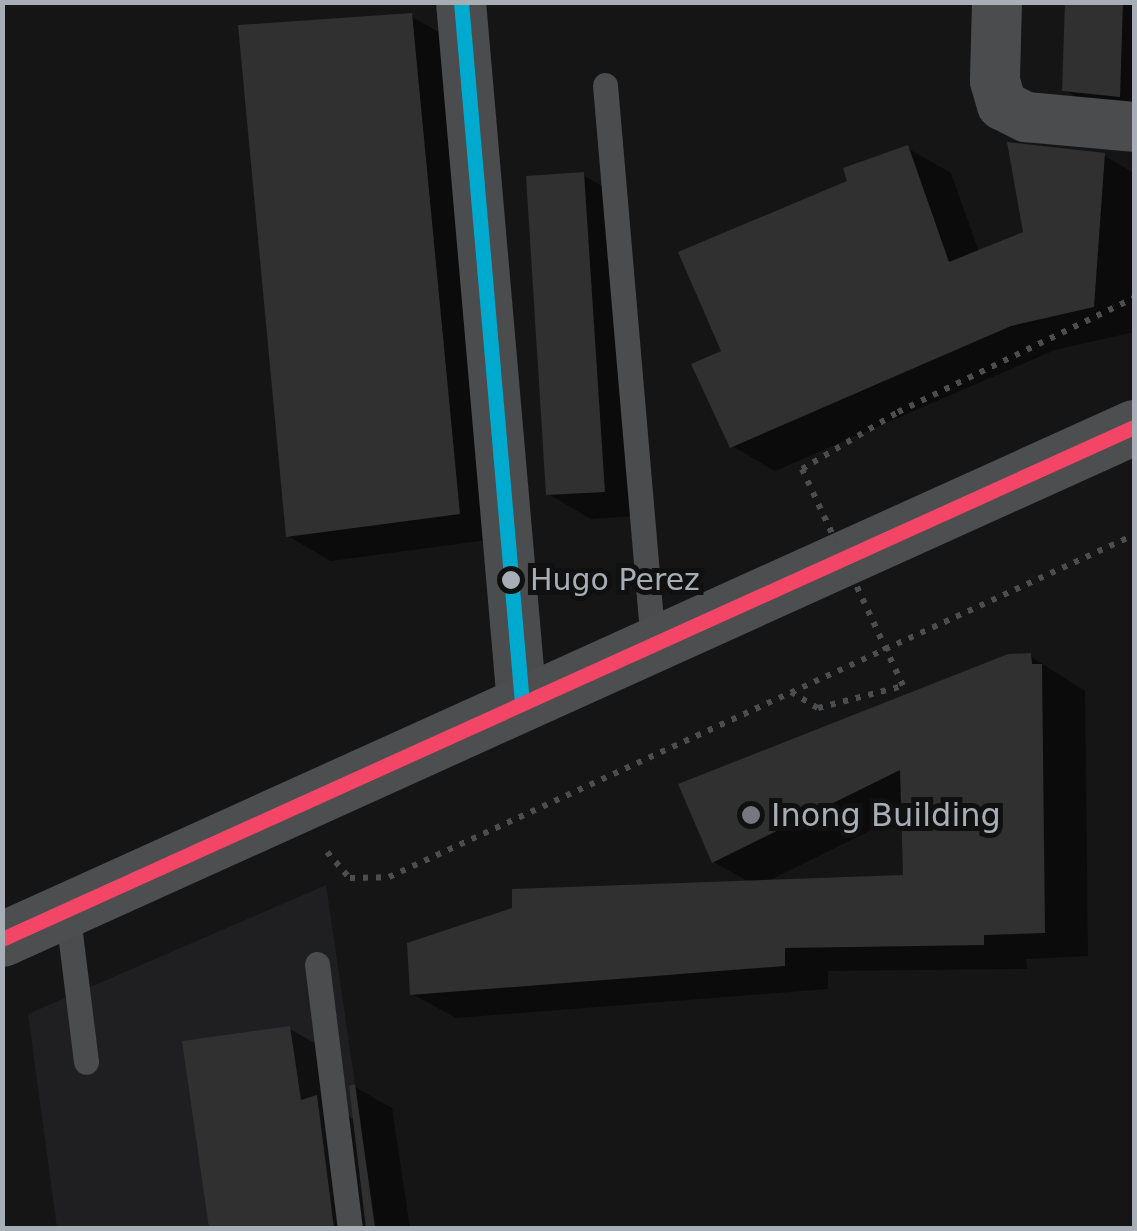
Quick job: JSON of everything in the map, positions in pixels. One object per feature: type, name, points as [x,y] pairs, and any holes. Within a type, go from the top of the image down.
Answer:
[{"type":"main road","points":[[2,938],[1134,426]]},
{"type":"street","points":[[462,2],[522,703]]},
{"type":"street","points":[[998,2],[994,81],[1002,105],[1026,117],[1134,127]]},
{"type":"lane","points":[[606,85],[653,644]]},
{"type":"lane","points":[[67,908],[86,1062]]},
{"type":"lane","points":[[317,964],[350,1228]]},
{"type":"path","points":[[791,692],[818,708],[902,686],[802,468],[898,412],[1134,298]]},
{"type":"path","points":[[295,805],[339,870],[374,881],[1134,535]]},
{"type":"shaded area","points":[[326,885],[376,1228],[57,1228],[28,1014]]},
{"type":"building","points":[[1065,2],[1123,2],[1120,97],[1062,91]]},
{"type":"building","points":[[412,13],[460,514],[286,537],[238,25]]},
{"type":"building","points":[[1007,142],[1105,153],[1094,307],[1011,326],[730,448],[691,364],[721,351],[678,252],[847,181],[843,168],[908,145],[949,262],[1023,232]]},
{"type":"building","points":[[584,172],[605,492],[546,495],[526,176]]},
{"type":"building","points":[[1031,653],[1032,664],[1042,664],[1045,933],[984,935],[984,945],[785,948],[785,966],[410,995],[407,943],[512,908],[512,889],[903,875],[900,770],[712,863],[678,784],[1008,654]]},
{"type":"building","points":[[290,1026],[301,1100],[317,1095],[334,1228],[209,1228],[182,1041]]},
{"type":"building","points":[[355,1084],[375,1228],[366,1228],[349,1086]]},
{"type":"transit line","points":[[461,2],[522,703]]},
{"type":"transit line","points":[[2,939],[1134,427]]},
{"type":"place","name":"Hugo Perez","points":[[511,580]]},
{"type":"place","name":"Inong Building","points":[[751,815]]}]
